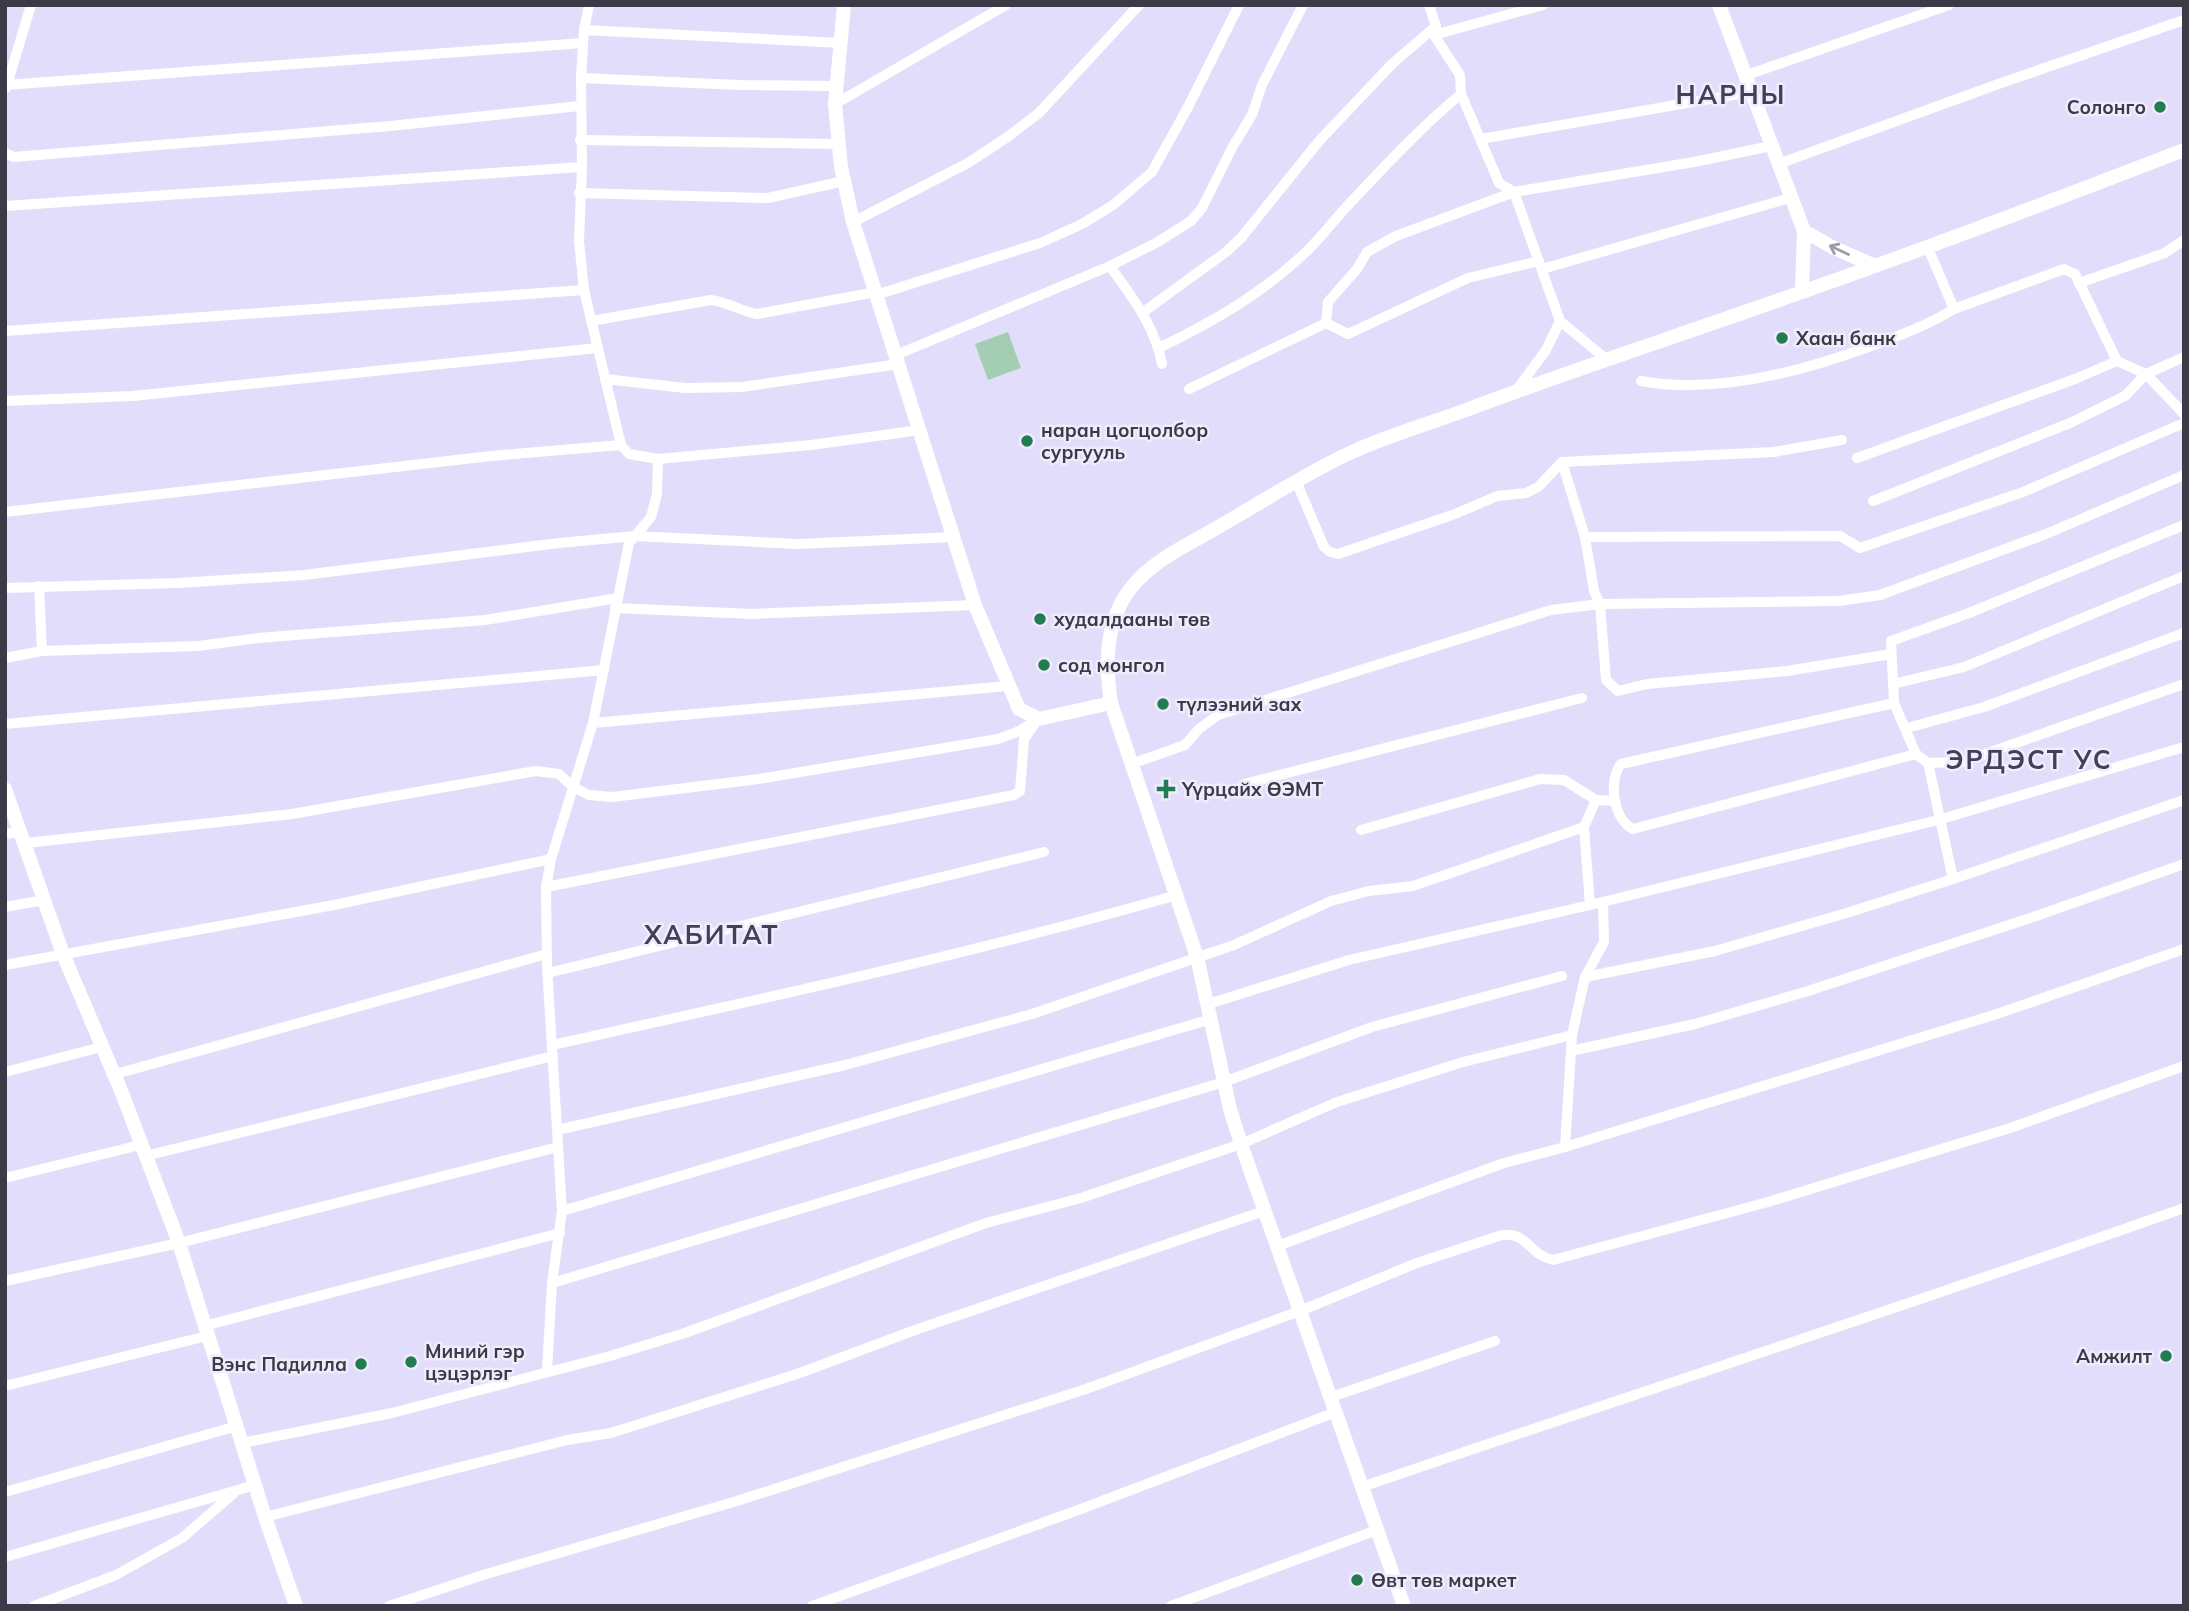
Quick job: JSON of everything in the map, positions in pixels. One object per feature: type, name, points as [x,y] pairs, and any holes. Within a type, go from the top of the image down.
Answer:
[{"type":"main road","points":[[844,5],[835,104],[844,181],[853,222],[975,605],[1019,709],[1039,719],[1111,704]]},
{"type":"main road","points":[[1723,6],[1744,76],[1804,231],[1802,292]]},
{"type":"main road","points":[[1404,1606],[1241,1144],[1224,1082],[1197,957],[1111,704],[1108,656],[1112,626],[1119,606],[1131,587],[1167,557],[1296,481],[1353,452],[1515,391],[1928,248],[2184,150]]},
{"type":"main road","points":[[1804,231],[1875,266]]},
{"type":"main road","points":[[5,789],[63,954],[122,1093],[179,1243],[265,1517],[296,1606]]},
{"type":"street","points":[[24,5],[31,6],[6,86],[583,43]]},
{"type":"street","points":[[589,5],[584,30],[581,78],[579,242],[584,290],[621,444],[629,454],[657,459],[811,446],[920,430]]},
{"type":"street","points":[[835,104],[1006,5]]},
{"type":"street","points":[[853,222],[968,163],[1039,113],[1139,5]]},
{"type":"street","points":[[591,321],[710,300],[726,302],[745,312],[757,314],[876,294],[1040,243],[1082,224],[1120,199],[1152,172],[1239,5]]},
{"type":"street","points":[[605,379],[685,388],[742,387],[897,360],[1110,266],[1179,229],[1191,221],[1202,208],[1252,115],[1262,85],[1303,5]]},
{"type":"street","points":[[1429,5],[1435,30],[1460,75],[1461,94],[1499,183],[1514,192],[1560,321],[1606,359]]},
{"type":"street","points":[[1142,313],[1226,252],[1241,238],[1320,140],[1392,64],[1435,30],[1543,5]]},
{"type":"street","points":[[1744,76],[1949,5]]},
{"type":"street","points":[[1778,164],[2184,20]]},
{"type":"street","points":[[584,30],[841,43]]},
{"type":"street","points":[[581,78],[836,86]]},
{"type":"street","points":[[1481,139],[1750,92]]},
{"type":"street","points":[[1159,348],[1216,320],[1256,295],[1307,250],[1375,176],[1439,112],[1461,94]]},
{"type":"street","points":[[5,153],[14,157],[390,126],[580,106]]},
{"type":"street","points":[[580,140],[838,144]]},
{"type":"street","points":[[1326,323],[1328,302],[1357,269],[1367,252],[1396,236],[1514,192],[1694,162],[1771,146]]},
{"type":"street","points":[[5,206],[582,167]]},
{"type":"street","points":[[579,193],[768,198],[844,181]]},
{"type":"street","points":[[1326,323],[1348,334],[1468,278],[1541,265],[1790,198]]},
{"type":"street","points":[[2079,282],[2165,253],[2184,240]]},
{"type":"street","points":[[1928,248],[1954,309]]},
{"type":"street","points":[[1110,266],[1142,313],[1159,348],[1162,364]]},
{"type":"street","points":[[1641,381],[1665,386],[1786,374],[1823,364],[1928,326],[1954,309],[2064,268],[2075,274],[2117,361],[2146,374],[2184,414]]},
{"type":"street","points":[[5,331],[584,290]]},
{"type":"street","points":[[1515,391],[1546,350],[1560,321]]},
{"type":"street","points":[[1189,389],[1326,323]]},
{"type":"street","points":[[5,401],[133,396],[598,348]]},
{"type":"street","points":[[1873,501],[2070,423],[2125,396],[2146,374],[2184,357]]},
{"type":"street","points":[[1857,458],[2075,379],[2117,361]]},
{"type":"street","points":[[1585,537],[1840,536],[1860,548],[2023,492],[2184,423]]},
{"type":"street","points":[[1296,481],[1324,547],[1338,554],[1455,514],[1497,496],[1526,493],[1538,487],[1562,462],[1773,452],[1842,440]]},
{"type":"street","points":[[5,512],[491,456],[621,444]]},
{"type":"street","points":[[547,1371],[552,1283],[562,1210],[547,954],[546,887],[551,859],[593,723],[628,543],[651,517],[657,494],[657,459]]},
{"type":"street","points":[[1562,462],[1585,537],[1594,591],[1600,604],[1606,680],[1619,691],[1647,684],[1787,671],[1891,654]]},
{"type":"street","points":[[1131,764],[1185,744],[1218,715],[1551,610],[1600,604],[1839,600],[1880,595],[2046,534],[2184,475]]},
{"type":"street","points":[[2184,525],[1969,613],[1891,641],[1894,702],[1916,754],[1928,763],[1962,762],[2184,684]]},
{"type":"street","points":[[5,588],[178,583],[304,575],[635,536],[798,544],[954,537]]},
{"type":"street","points":[[1894,684],[1964,667],[2184,576]]},
{"type":"street","points":[[39,586],[42,651]]},
{"type":"street","points":[[5,658],[42,651],[198,646],[258,638],[485,620],[617,603],[752,614],[975,605]]},
{"type":"street","points":[[1907,728],[1984,707],[2184,633]]},
{"type":"street","points":[[5,724],[604,670]]},
{"type":"street","points":[[593,723],[1008,686]]},
{"type":"street","points":[[1244,784],[1582,698]]},
{"type":"street","points":[[1894,702],[1621,764],[1616,774],[1615,801],[1622,822],[1633,829],[1916,754]]},
{"type":"street","points":[[5,834],[23,837],[292,814],[536,771],[559,774],[573,787],[589,795],[611,797],[759,779],[998,739],[1039,719]]},
{"type":"street","points":[[546,887],[1014,795],[1020,791],[1024,739],[1039,719]]},
{"type":"street","points":[[1208,1004],[1349,960],[1603,902],[1939,820],[2184,747]]},
{"type":"street","points":[[1928,763],[1953,879]]},
{"type":"street","points":[[1362,830],[1540,779],[1564,780],[1596,800],[1615,801]]},
{"type":"street","points":[[1590,905],[1584,827],[1596,800]]},
{"type":"street","points":[[1585,976],[1716,951],[1953,879],[2184,800]]},
{"type":"street","points":[[557,1130],[872,1058],[1032,1014],[1234,945],[1331,901],[1369,891],[1413,886],[1584,827]]},
{"type":"street","points":[[548,973],[1044,852]]},
{"type":"street","points":[[5,965],[334,905],[551,859]]},
{"type":"street","points":[[1571,1051],[1695,1024],[1808,991],[2184,864]]},
{"type":"street","points":[[5,1178],[143,1150],[850,979],[1177,895]]},
{"type":"street","points":[[5,907],[44,900]]},
{"type":"street","points":[[1565,1147],[1572,1035],[1585,976],[1604,942],[1603,902]]},
{"type":"street","points":[[1277,1245],[1504,1163],[1565,1147],[1997,1014],[2184,949]]},
{"type":"street","points":[[113,1075],[547,954]]},
{"type":"street","points":[[552,1283],[1224,1082],[1372,1027],[1562,976]]},
{"type":"street","points":[[562,1210],[1211,1019]]},
{"type":"street","points":[[242,1443],[392,1413],[610,1356],[682,1334],[986,1223],[1081,1198],[1241,1144],[1337,1102],[1463,1062],[1572,1035]]},
{"type":"street","points":[[5,1072],[101,1047]]},
{"type":"street","points":[[389,1606],[483,1575],[737,1502],[1086,1389],[1300,1311],[1417,1263],[1502,1235],[1513,1234],[1521,1237],[1542,1258],[1553,1261],[1768,1202],[2010,1128],[2184,1066]]},
{"type":"street","points":[[5,1281],[179,1243],[558,1147]]},
{"type":"street","points":[[1362,1487],[1721,1368],[2184,1208]]},
{"type":"street","points":[[265,1517],[566,1440],[611,1433],[797,1374],[918,1329],[1264,1211]]},
{"type":"street","points":[[5,1387],[560,1233]]},
{"type":"street","points":[[1331,1397],[1494,1341]]},
{"type":"street","points":[[812,1606],[1068,1514],[1336,1412]]},
{"type":"street","points":[[5,1492],[236,1426]]},
{"type":"street","points":[[5,1557],[255,1485]]},
{"type":"street","points":[[34,1606],[116,1575],[182,1538],[238,1490]]},
{"type":"street","points":[[1171,1606],[1377,1530]]},
{"type":"green space","points":[[1008,332],[1021,368],[988,380],[975,344]]},
{"type":"place","name":"Солонго","points":[[2160,107]]},
{"type":"place","name":"Хаан банк","points":[[1782,338]]},
{"type":"place","name":"наран цогцолбор сургууль","points":[[1027,441]]},
{"type":"place","name":"худалдааны төв","points":[[1040,619]]},
{"type":"place","name":"сод монгол","points":[[1044,665]]},
{"type":"place","name":"түлээний зах","points":[[1163,704]]},
{"type":"place","name":"Үүрцайх ӨЭМТ","points":[[1166,789]]},
{"type":"place","name":"Амжилт","points":[[2166,1356]]},
{"type":"place","name":"Миний гэр цэцэрлэг","points":[[411,1362]]},
{"type":"place","name":"Вэнс Падилла","points":[[361,1364]]},
{"type":"place","name":"Өвт төв маркет","points":[[1357,1580]]},
{"type":"district","name":"НАРНЫ","points":[[1731,94]]},
{"type":"district","name":"ЭРДЭСТ УС","points":[[2029,759]]},
{"type":"district","name":"ХАБИТАТ","points":[[712,934]]}]
